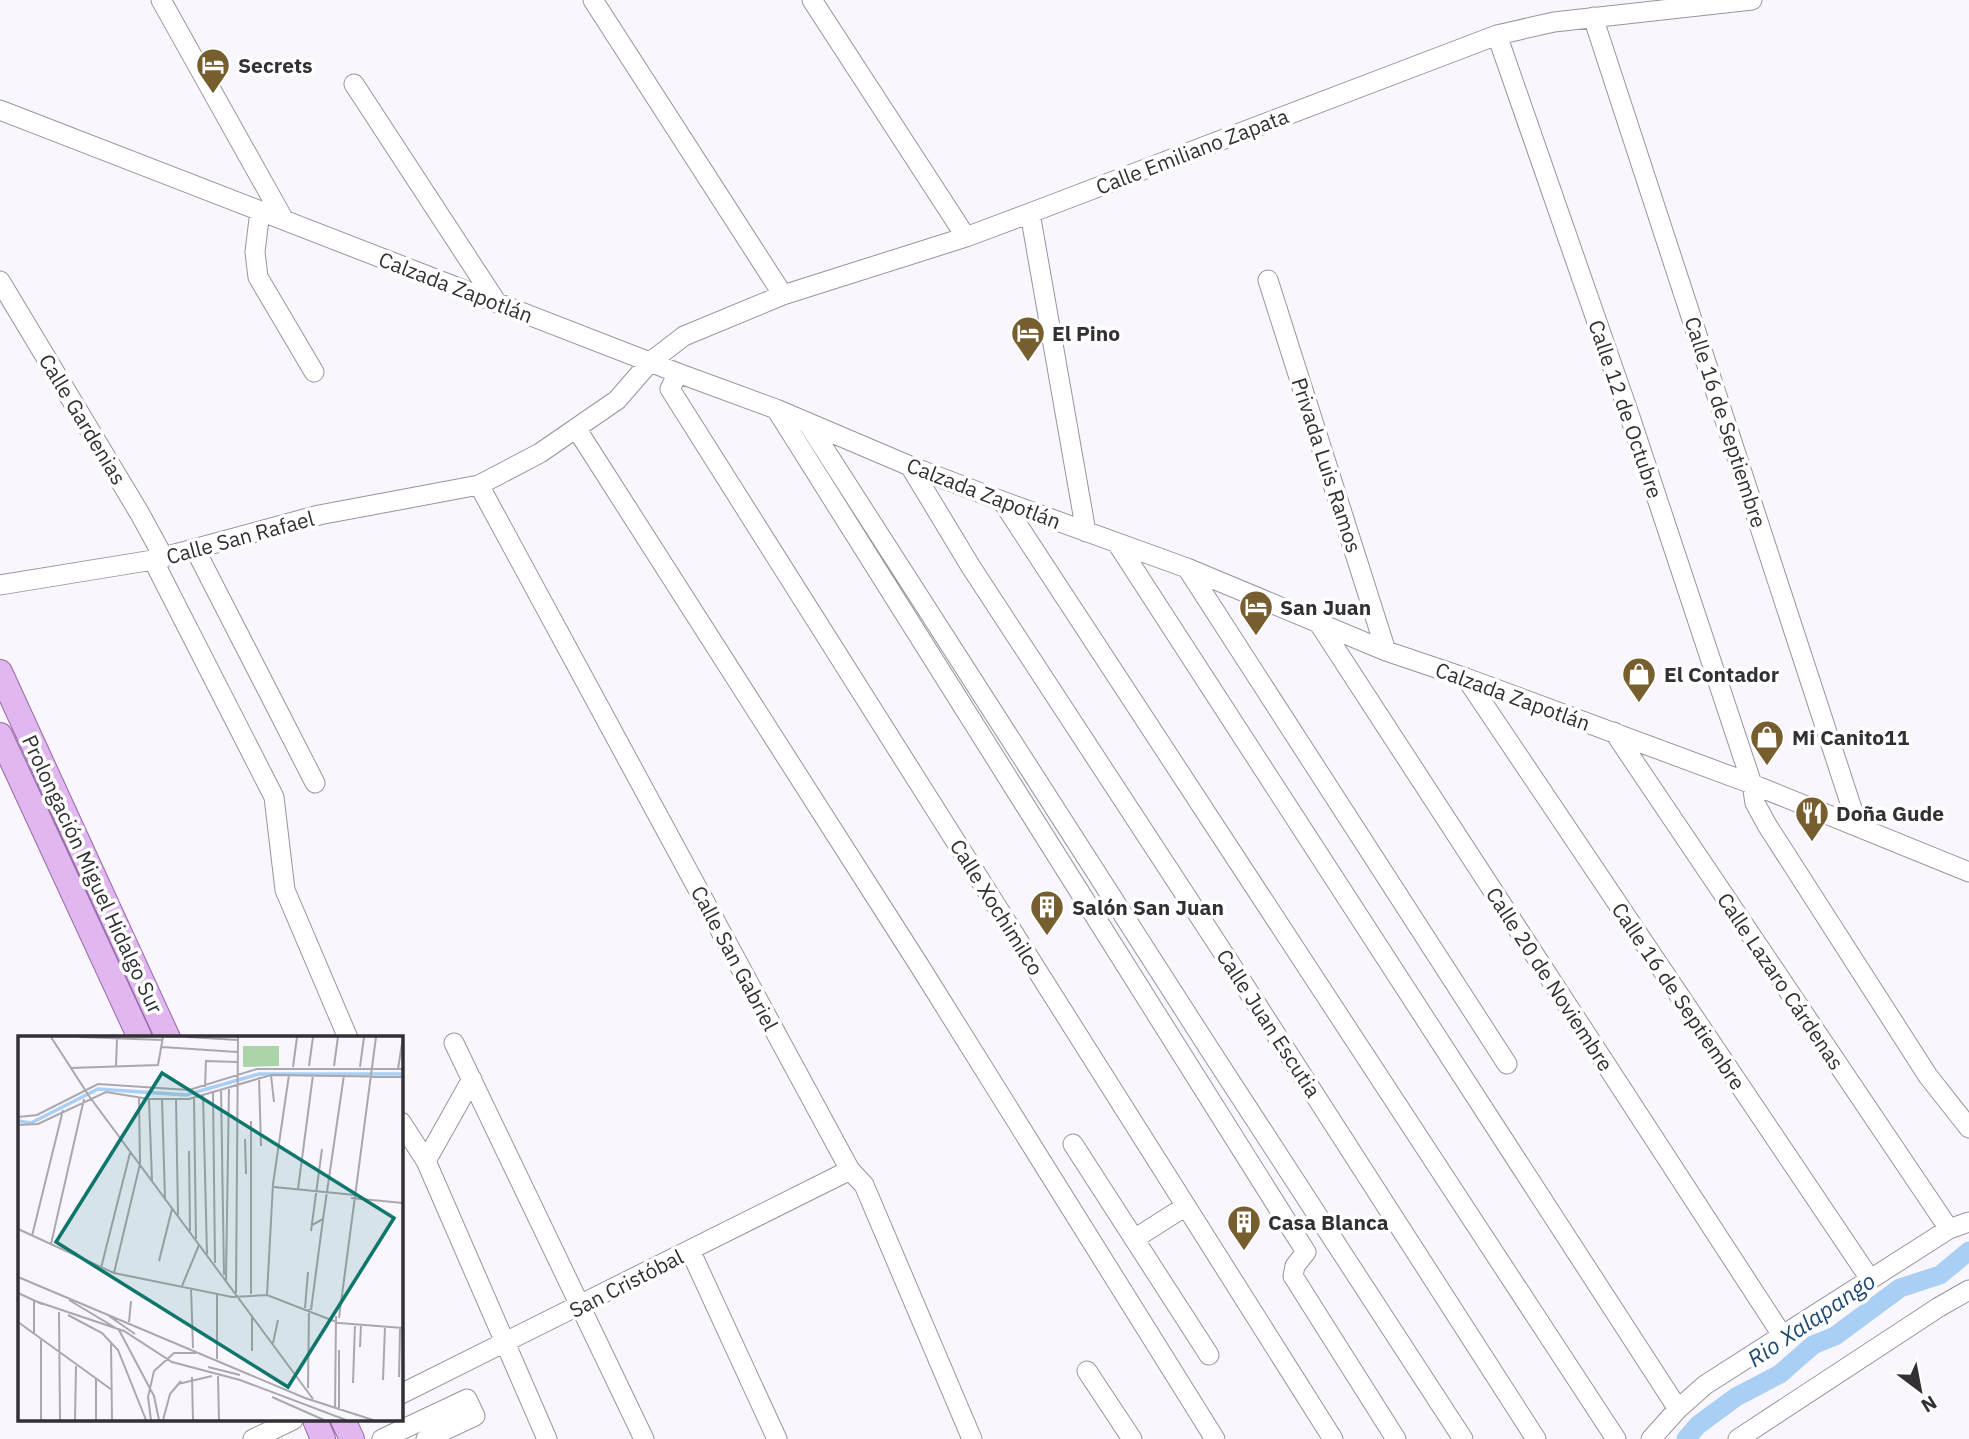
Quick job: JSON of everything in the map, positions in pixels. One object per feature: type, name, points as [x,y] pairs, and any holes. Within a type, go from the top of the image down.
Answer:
[{"type":"main road","name":"Prolongación Miguel Hidalgo Sur","points":[[0,672],[167,1036]]},
{"type":"main road","name":"Prolongación Miguel Hidalgo Sur","points":[[0,735],[139,1036]]},
{"type":"street","points":[[161,0],[284,220]]},
{"type":"street","points":[[593,0],[783,295]]},
{"type":"street","points":[[812,0],[966,237]]},
{"type":"street","name":"Calle Emiliano Zapata","points":[[576,428],[617,400],[650,362],[684,335],[783,295],[966,237],[1497,35],[1554,22],[1752,0]]},
{"type":"street","name":"Calle 16 de Septiembre","points":[[1593,17],[1858,827]]},
{"type":"street","name":"Calle 12 de Octubre","points":[[1497,35],[1623,398],[1752,784],[1755,803],[1928,1076],[1969,1128]]},
{"type":"street","points":[[354,84],[497,303]]},
{"type":"street","name":"Calzada Zapotlán","points":[[0,110],[776,409],[910,466],[1187,568],[1386,651],[1752,784],[1969,872]]},
{"type":"street","points":[[260,211],[255,252],[258,277],[314,372]]},
{"type":"street","points":[[1030,213],[1086,532]]},
{"type":"street","name":"Privada Luis Ramos","points":[[1268,280],[1386,651]]},
{"type":"street","name":"Calle Gardenias","points":[[0,281],[140,514],[158,559],[274,797],[285,890],[347,1036]]},
{"type":"street","name":"Calle Xochimilco","points":[[678,373],[670,390],[1333,1439]]},
{"type":"street","points":[[776,409],[1306,1252],[1296,1266],[1293,1276],[1396,1439]]},
{"type":"street","points":[[807,422],[1217,1062],[1463,1439]]},
{"type":"street","points":[[576,428],[904,942],[1215,1439]]},
{"type":"street","name":"Calle San Rafael","points":[[0,585],[158,559],[318,516],[479,485],[540,453],[576,428]]},
{"type":"street","name":"Calle Juan Escutia","points":[[910,466],[979,579],[1234,968],[1536,1439]]},
{"type":"street","name":"Calle San Gabriel","points":[[479,485],[849,1170],[864,1185],[972,1439]]},
{"type":"street","points":[[1002,501],[1616,1439]]},
{"type":"street","points":[[1117,543],[1678,1409]]},
{"type":"street","points":[[195,549],[315,783]]},
{"type":"street","points":[[1187,568],[1507,1064]]},
{"type":"street","name":"Calle 20 de Noviembre","points":[[1318,622],[1782,1335]]},
{"type":"street","name":"Calle 16 de Septiembre","points":[[1465,678],[1870,1279]]},
{"type":"street","name":"Calle Lazaro Cárdenas","points":[[1614,732],[1949,1229]]},
{"type":"street","points":[[454,1043],[644,1439]]},
{"type":"street","points":[[426,1161],[472,1079]]},
{"type":"street","points":[[402,1124],[426,1161],[547,1439]]},
{"type":"street","points":[[1073,1144],[1209,1355]]},
{"type":"street","name":"San Cristóbal","points":[[402,1394],[849,1170]]},
{"type":"street","points":[[1134,1239],[1186,1206]]},
{"type":"street","points":[[1651,1439],[1678,1409],[1705,1385],[1949,1229],[1969,1222]]},
{"type":"street","points":[[690,1250],[777,1439]]},
{"type":"street","points":[[1738,1439],[1969,1290]]},
{"type":"street","points":[[1087,1371],[1132,1439]]},
{"type":"street","points":[[382,1439],[467,1399],[475,1416],[426,1439]]},
{"type":"street","points":[[253,1439],[289,1422]]},
{"type":"street","points":[[319,1431],[347,1425]]},
{"type":"waterway","name":"Rio Xalapango","points":[[1686,1439],[1698,1425],[1736,1397],[1780,1374],[1813,1345],[1835,1336],[1900,1288],[1940,1275],[1969,1251]]},
{"type":"place","name":"Secrets","points":[[213,95]]},
{"type":"place","name":"El Pino","points":[[1028,363]]},
{"type":"place","name":"San Juan","points":[[1256,637]]},
{"type":"place","name":"El Contador","points":[[1639,704]]},
{"type":"place","name":"Mi Canito11","points":[[1767,767]]},
{"type":"place","name":"Doña Gude","points":[[1812,843]]},
{"type":"place","name":"Salón San Juan","points":[[1047,937]]},
{"type":"place","name":"Casa Blanca","points":[[1244,1252]]}]
